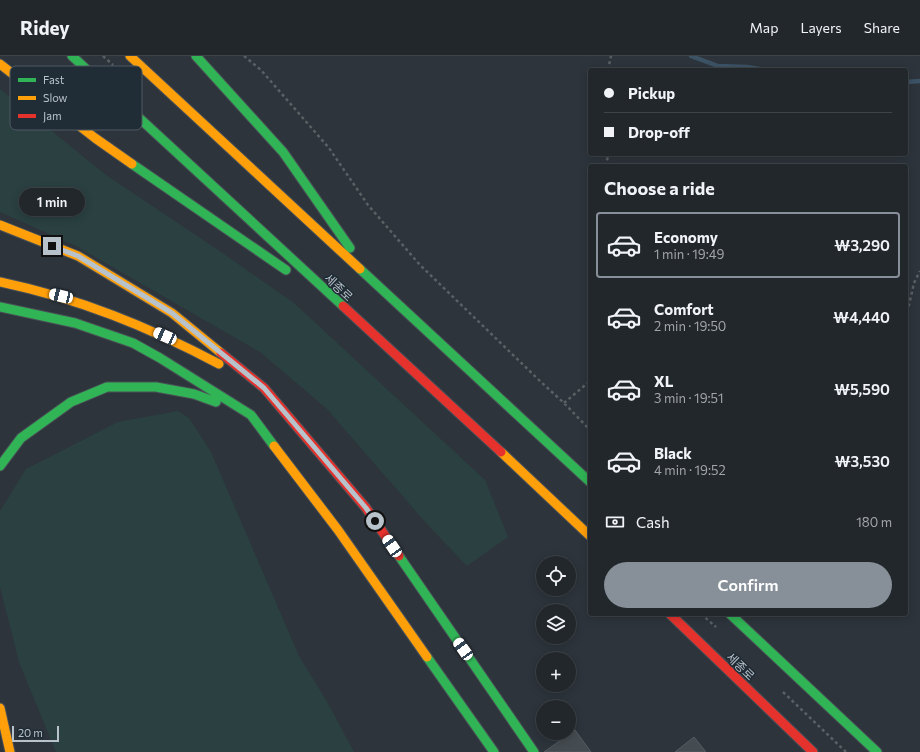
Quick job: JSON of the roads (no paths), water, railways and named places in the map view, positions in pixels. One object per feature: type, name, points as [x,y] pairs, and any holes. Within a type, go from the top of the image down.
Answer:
[{"type":"highway","name":"세종로","points":[[72,56],[83,66]]},
{"type":"highway","points":[[130,56],[141,66]]},
{"type":"highway","points":[[196,56],[283,152],[375,283]]},
{"type":"highway","points":[[0,64],[10,72]]},
{"type":"highway","points":[[142,67],[588,480]]},
{"type":"highway","name":"세종로","points":[[142,121],[531,479],[588,534]]},
{"type":"highway","points":[[85,130],[291,273]]},
{"type":"highway","points":[[0,225],[78,256],[172,313],[264,388],[366,508],[534,752]]},
{"type":"highway","points":[[0,282],[61,296],[117,314],[177,341],[264,388]]},
{"type":"highway","points":[[304,282],[356,318]]},
{"type":"highway","points":[[0,307],[75,323],[132,343],[160,358],[251,414],[338,530],[494,752]]},
{"type":"highway","points":[[0,466],[21,438],[71,402],[107,387],[156,387],[194,394],[251,414]]},
{"type":"highway","name":"세종로","points":[[672,616],[813,752]]},
{"type":"highway","points":[[732,616],[876,752]]},
{"type":"highway","points":[[0,708],[10,752]]},
{"type":"waterway","points":[[691,56],[718,66],[753,68]]},
{"type":"waterway","points":[[908,82],[920,81]]}]
